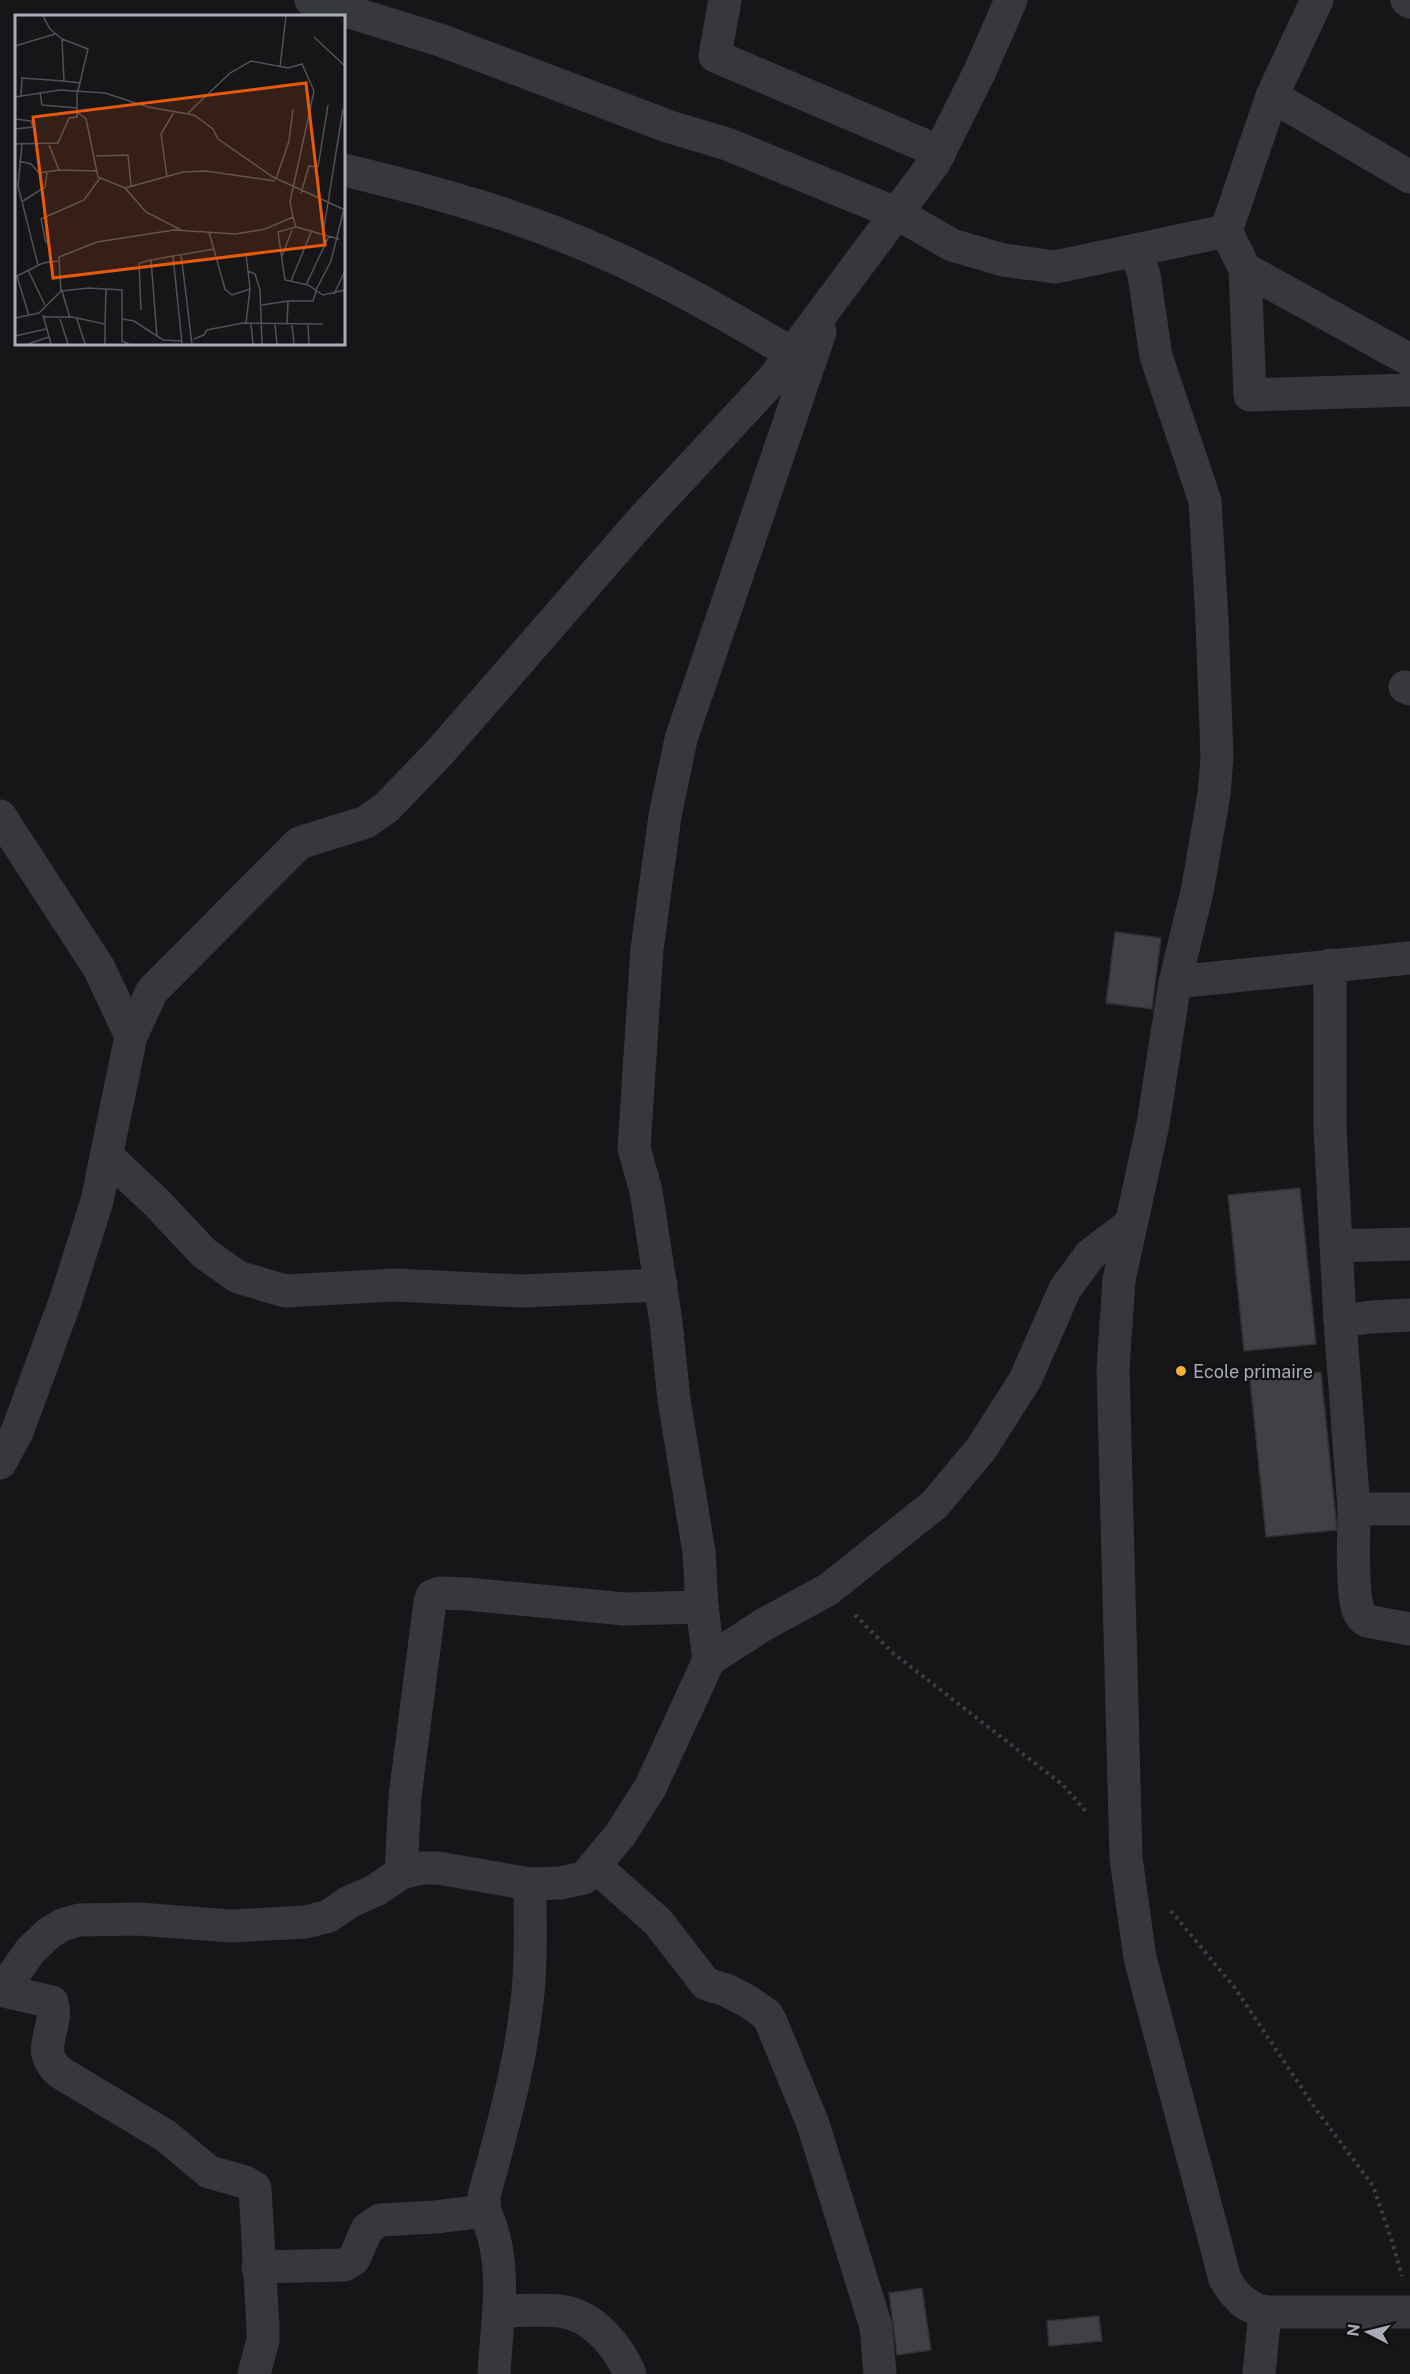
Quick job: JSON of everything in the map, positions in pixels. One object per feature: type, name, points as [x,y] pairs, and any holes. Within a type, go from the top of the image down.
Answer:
[{"type":"street","points":[[311,0],[440,40],[670,127],[727,144],[898,214],[952,244],[1003,260],[1055,267],[1226,231]]},
{"type":"street","points":[[725,0],[715,56],[940,152]]},
{"type":"street","points":[[0,1463],[16,1432],[66,1299],[97,1201],[131,1036],[152,991],[184,956],[300,843],[366,822],[386,808],[439,753],[642,520],[773,380],[934,163],[980,71],[1011,0]]},
{"type":"street","points":[[1307,3],[1272,96],[1226,231],[1245,269],[1250,395],[1410,390]]},
{"type":"street","points":[[1272,96],[1410,177]]},
{"type":"street","points":[[345,170],[430,190],[481,206],[603,252],[714,308],[793,354]]},
{"type":"street","points":[[1136,250],[1144,275],[1156,356],[1205,501],[1217,759],[1215,794],[1197,892],[1175,982],[1153,1124],[1119,1280],[1113,1368],[1126,1858],[1140,1958],[1225,2279],[1235,2297],[1265,2313],[1410,2312]]},
{"type":"street","points":[[1245,269],[1410,360]]},
{"type":"street","points":[[254,2374],[262,2340],[254,2186],[209,2172],[166,2136],[52,2067],[47,2055],[47,2042],[54,2011],[52,2002],[1,1990],[30,1952],[49,1933],[62,1925],[79,1920],[138,1919],[231,1926],[306,1922],[329,1916],[401,1873],[422,1868],[438,1868],[530,1884],[584,1878],[620,1835],[650,1788],[709,1660],[702,1607],[699,1551],[674,1400],[661,1285],[646,1191],[634,1148],[647,949],[665,816],[681,739],[831,299]]},
{"type":"street","points":[[0,816],[99,968],[131,1036]]},
{"type":"street","points":[[1175,982],[1410,958]]},
{"type":"street","points":[[1330,965],[1330,1128],[1340,1321],[1354,1509],[1355,1582],[1358,1609],[1361,1617],[1367,1621],[1410,1629]]},
{"type":"street","points":[[107,1156],[158,1204],[204,1253],[238,1277],[285,1291],[394,1285],[522,1291],[661,1285]]},
{"type":"street","points":[[709,1660],[763,1625],[829,1589],[935,1504],[981,1449],[1025,1380],[1065,1289],[1090,1255],[1131,1224]]},
{"type":"street","points":[[1336,1246],[1410,1244]]},
{"type":"street","points":[[1340,1321],[1410,1315]]},
{"type":"street","points":[[1354,1509],[1410,1509]]},
{"type":"street","points":[[401,1873],[405,1796],[429,1602],[432,1596],[440,1593],[457,1593],[625,1609],[702,1607]]},
{"type":"street","points":[[595,1866],[658,1922],[706,1984],[736,1994],[767,2015],[813,2124],[876,2327],[880,2374]]},
{"type":"street","points":[[494,2374],[500,2311],[496,2243],[485,2211],[484,2196],[509,2106],[526,2015],[530,1962],[530,1884]]},
{"type":"street","points":[[258,2267],[344,2265],[354,2259],[367,2229],[380,2220],[485,2211]]},
{"type":"street","points":[[500,2311],[562,2311],[582,2319],[596,2327],[617,2349],[630,2374]]},
{"type":"street","points":[[1259,2374],[1265,2313]]},
{"type":"building","points":[[1115,932],[1161,938],[1152,1009],[1106,1003]]},
{"type":"building","points":[[1300,1188],[1316,1344],[1244,1351],[1228,1195]]},
{"type":"building","points":[[1321,1372],[1337,1530],[1266,1537],[1250,1379]]},
{"type":"building","points":[[922,2288],[931,2350],[897,2355],[889,2293]]},
{"type":"building","points":[[1099,2316],[1102,2341],[1049,2346],[1047,2321]]},
{"type":"place","name":"Ecole primaire","points":[[1181,1371]]}]
